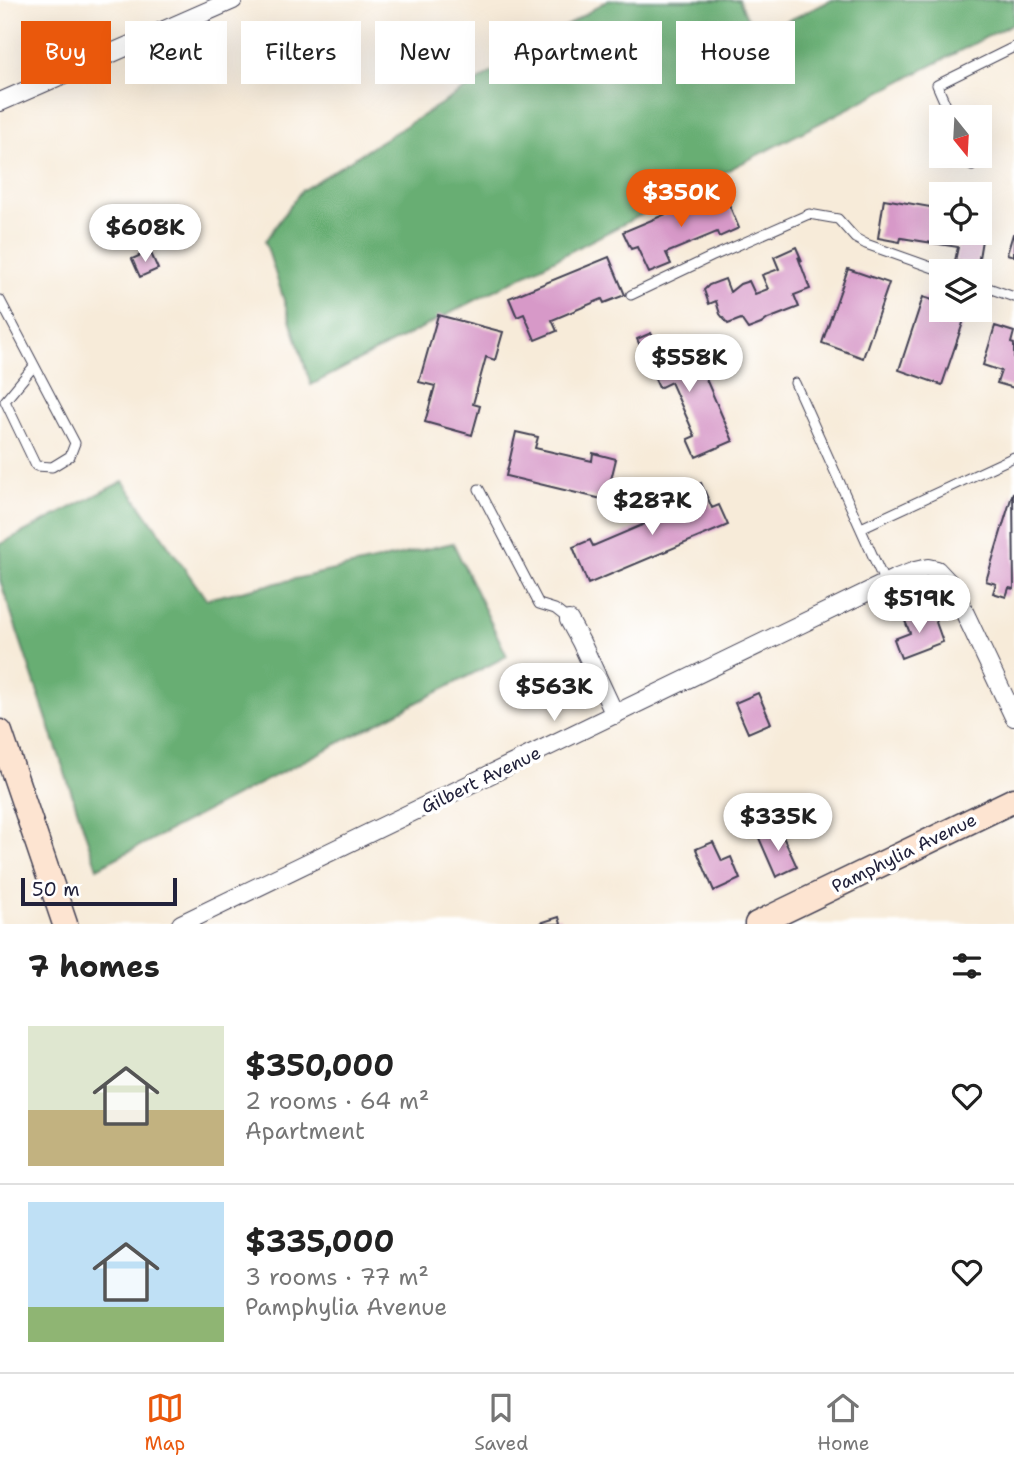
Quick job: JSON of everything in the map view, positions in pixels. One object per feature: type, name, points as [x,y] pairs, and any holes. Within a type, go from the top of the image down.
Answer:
[{"type":"street","points":[[0,102],[233,0]]},
{"type":"street","name":"Gilbert Avenue","points":[[181,924],[915,570],[937,570],[952,586],[1014,718]]},
{"type":"street","points":[[569,620],[615,715]]},
{"type":"street","points":[[0,732],[65,924]]},
{"type":"street","name":"Pamphylia Avenue","points":[[757,924],[1014,800]]},
{"type":"lane","points":[[946,105],[937,85],[1014,47]]},
{"type":"lane","points":[[631,295],[809,214],[838,219],[855,238],[866,244],[929,266]]},
{"type":"lane","points":[[992,289],[1014,296]]},
{"type":"lane","points":[[0,300],[75,443],[71,456],[52,467],[36,466],[5,401],[34,366]]},
{"type":"lane","points":[[795,383],[886,583]]},
{"type":"lane","points":[[861,528],[1014,457]]},
{"type":"lane","points":[[479,489],[539,604],[555,609],[569,620]]},
{"type":"green space","points":[[608,0],[739,0],[748,21],[676,21],[676,84],[795,84],[795,21],[787,21],[832,0],[1014,0],[1014,23],[311,385],[265,241],[301,191],[489,74],[489,84],[662,84],[662,21],[574,21]]},
{"type":"green space","points":[[123,481],[206,599],[453,543],[507,656],[97,868],[0,580],[0,544]]},
{"type":"building","points":[[723,190],[739,228],[719,237],[717,232],[666,253],[671,264],[649,273],[637,247],[631,249],[623,232]]},
{"type":"building","points":[[884,199],[929,207],[929,242],[878,238]]},
{"type":"building","points":[[1014,234],[1014,256],[1007,254]]},
{"type":"building","points":[[945,245],[981,245],[979,259],[955,259],[958,247]]},
{"type":"building","points":[[796,247],[810,289],[794,295],[799,307],[748,329],[741,319],[728,324],[720,314],[716,301],[709,304],[704,290],[709,285],[725,279],[730,292],[749,281],[755,294],[768,289],[762,275],[779,269],[774,257]]},
{"type":"building","points":[[150,251],[158,269],[140,277],[132,259]]},
{"type":"building","points":[[609,257],[625,295],[604,303],[602,299],[552,320],[557,331],[535,340],[524,314],[517,317],[509,298]]},
{"type":"building","points":[[848,269],[889,283],[863,358],[822,343]]},
{"type":"building","points":[[923,297],[929,299],[929,322],[963,322],[942,385],[899,370]]},
{"type":"building","points":[[438,315],[503,332],[495,360],[486,357],[473,404],[480,406],[472,435],[425,422],[435,386],[419,382]]},
{"type":"building","points":[[995,326],[1014,332],[1011,343],[1014,344],[1014,388],[997,383],[1001,371],[983,365]]},
{"type":"building","points":[[651,333],[663,360],[674,356],[672,350],[690,342],[733,441],[696,457],[688,439],[695,436],[671,382],[659,388],[637,339]]},
{"type":"building","points":[[516,432],[538,437],[535,448],[592,461],[593,453],[616,459],[606,500],[506,476]]},
{"type":"building","points":[[701,483],[712,508],[719,505],[728,525],[588,584],[573,547],[590,540],[593,546],[687,506],[681,491]]},
{"type":"building","points":[[1013,492],[1014,589],[1009,588],[1006,597],[993,593],[996,584],[986,581]]},
{"type":"building","points":[[932,611],[943,642],[901,658],[894,639],[910,633],[905,621]]},
{"type":"building","points":[[758,693],[771,723],[748,733],[735,703]]},
{"type":"building","points":[[779,828],[797,867],[776,877],[759,838]]},
{"type":"building","points":[[713,842],[722,861],[731,857],[740,879],[714,891],[696,849]]},
{"type":"building","points":[[559,917],[561,924],[540,924],[540,923]]}]
